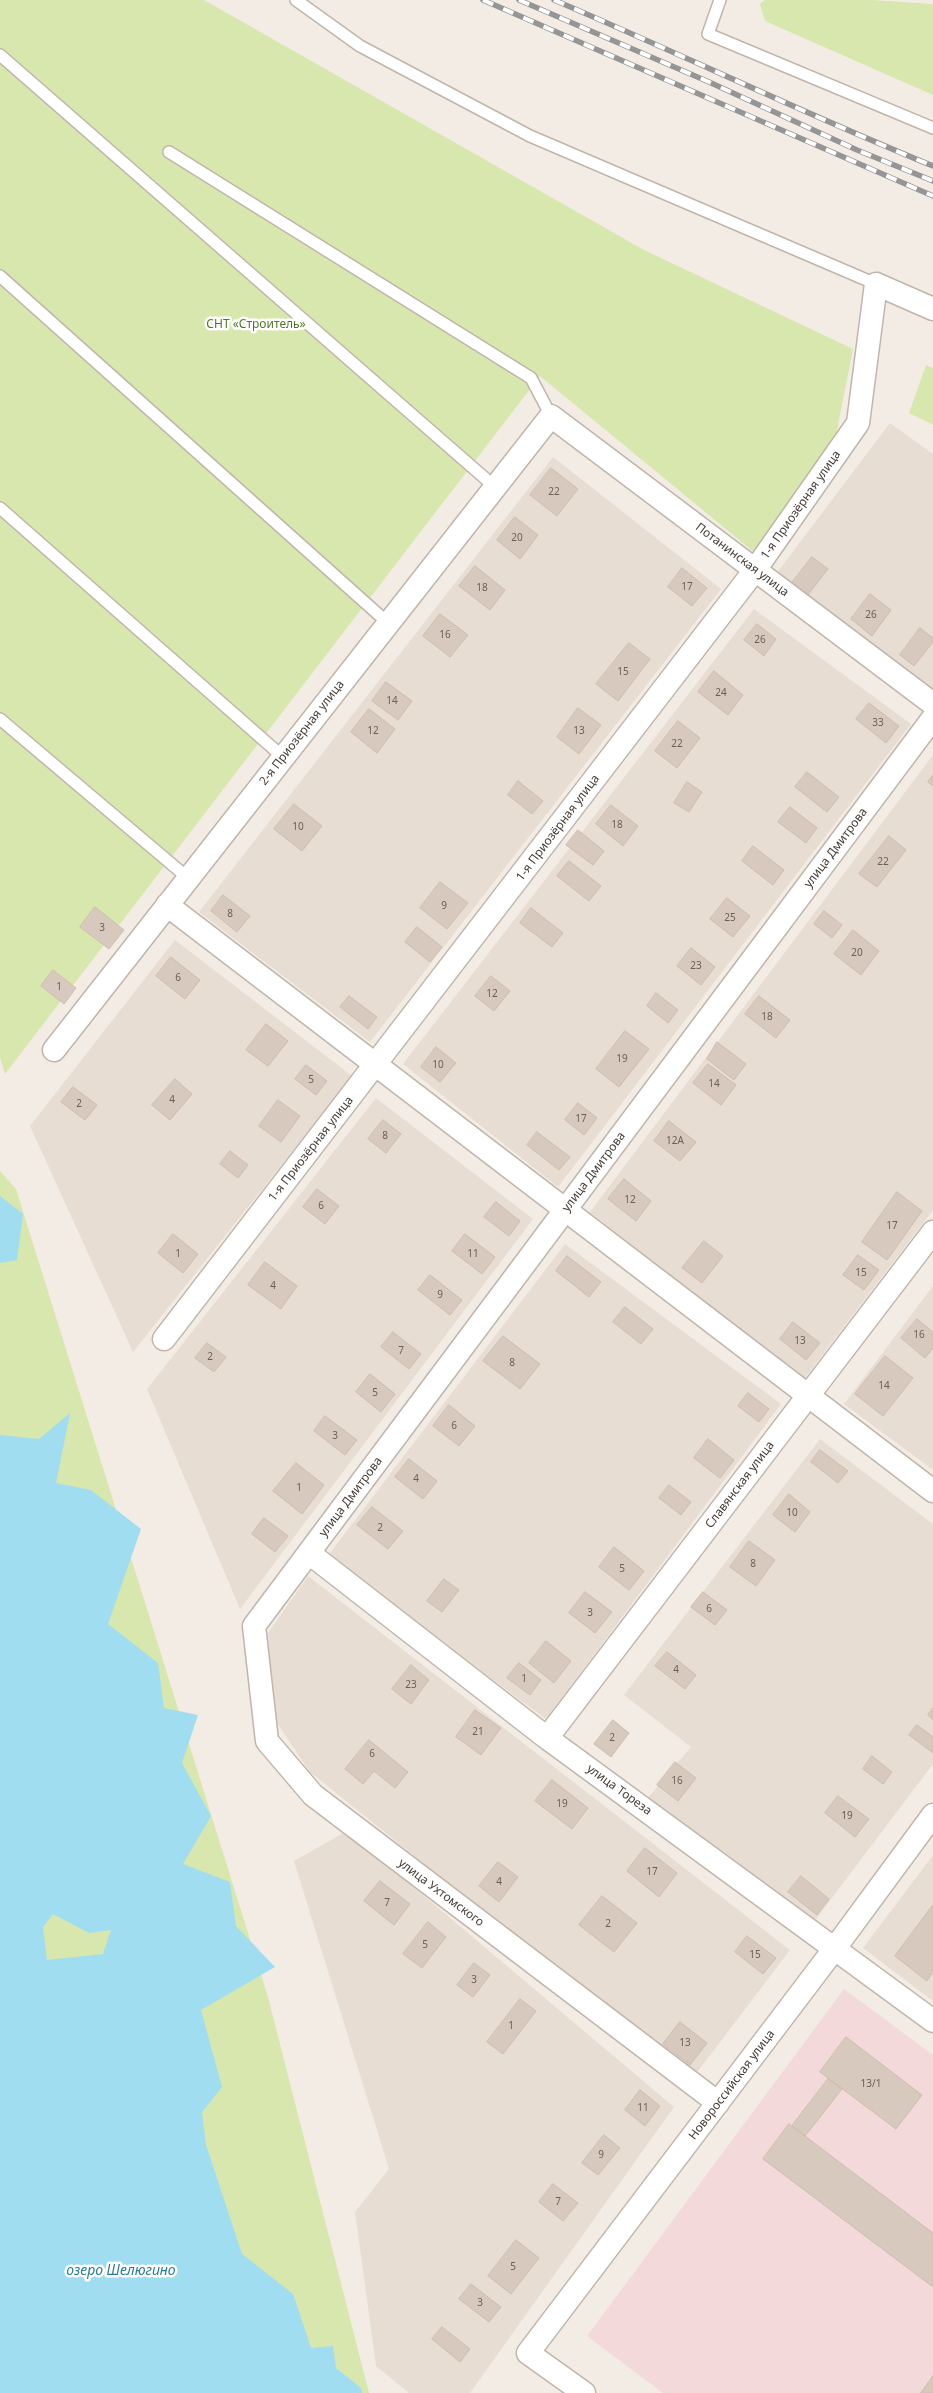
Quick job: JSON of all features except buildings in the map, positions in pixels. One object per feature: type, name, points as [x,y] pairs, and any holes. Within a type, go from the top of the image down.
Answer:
[{"type":"street","points":[[876,284],[933,309]]},
{"type":"street","name":"1-я Приозёрная улица","points":[[164,1340],[755,570],[858,423],[876,284]]},
{"type":"street","name":"2-я Приозёрная улица","points":[[54,1050],[551,416]]},
{"type":"street","name":"Потанинская улица","points":[[551,416],[933,704]]},
{"type":"street","name":"улица Дмитрова","points":[[254,1626],[933,718]]},
{"type":"street","points":[[167,905],[933,1491]]},
{"type":"street","name":"Славянская улица","points":[[548,1738],[933,1232]]},
{"type":"street","name":"улица Тореза","points":[[309,1553],[548,1738],[931,2015]]},
{"type":"street","name":"улица Ухтомского","points":[[254,1626],[267,1741],[313,1795],[718,2103]]},
{"type":"street","name":"Новороссийская улица","points":[[584,2393],[528,2353],[836,1948],[933,1815]]},
{"type":"lane","points":[[296,0],[360,46],[530,136],[876,284]]},
{"type":"lane","points":[[720,0],[708,34],[933,128]]},
{"type":"lane","points":[[0,55],[495,487]]},
{"type":"lane","points":[[169,152],[531,378],[551,416]]},
{"type":"lane","points":[[0,276],[388,623]]},
{"type":"lane","points":[[0,508],[283,757]]},
{"type":"lane","points":[[0,718],[188,878]]},
{"type":"shaded area","points":[[890,423],[933,454],[933,689],[776,574]]},
{"type":"shaded area","points":[[553,457],[721,589],[370,1042],[199,912]]},
{"type":"shaded area","points":[[754,609],[911,724],[558,1187],[403,1064]]},
{"type":"shaded area","points":[[933,755],[933,1210],[804,1379],[590,1212]]},
{"type":"shaded area","points":[[175,940],[352,1076],[133,1352],[30,1126]]},
{"type":"shaded area","points":[[376,1098],[533,1219],[240,1609],[147,1389]]},
{"type":"shaded area","points":[[565,1244],[781,1404],[546,1719],[327,1557]]},
{"type":"shaded area","points":[[933,1286],[933,1470],[844,1404]]},
{"type":"shaded area","points":[[820,1439],[933,1524],[933,1764],[813,1923],[647,1799],[691,1747],[624,1695]]},
{"type":"shaded area","points":[[308,1576],[790,1950],[692,2079],[310,1772],[273,1717],[268,1633]]},
{"type":"shaded area","points":[[347,1831],[674,2107],[470,2393],[409,2393],[376,2366],[355,2212],[389,2169],[294,1861]]},
{"type":"shaded area","points":[[933,1855],[933,2001],[863,1948]]},
{"type":"shaded area","points":[[844,1989],[933,2055],[933,2393],[663,2393],[587,2336]]},
{"type":"green space","name":"СНТ «Строитель»","points":[[0,0],[204,0],[644,250],[853,349],[834,445],[755,553],[540,376],[5,1074],[0,1057]]},
{"type":"green space","points":[[765,0],[872,0],[933,4],[933,95],[765,21],[760,4]]},
{"type":"green space","points":[[926,365],[933,368],[933,425],[909,413]]},
{"type":"green space","name":"озеро Шелюгино","points":[[0,1171],[16,1189],[268,1997],[369,2393],[0,2393]]},
{"type":"water","points":[[0,1196],[23,1214],[17,1260],[0,1263]]},
{"type":"water","name":"озеро Шелюгино","points":[[70,1413],[56,1483],[91,1490],[141,1529],[108,1624],[158,1663],[164,1708],[198,1715],[182,1763],[211,1816],[183,1864],[230,1882],[236,1926],[275,1967],[201,2010],[222,2087],[202,2112],[206,2145],[242,2254],[293,2294],[311,2348],[333,2346],[336,2368],[361,2388],[362,2393],[0,2393],[0,1435],[39,1439]],"holes":[[[53,1914],[89,1933],[111,1930],[103,1954],[47,1960],[43,1927]]]},
{"type":"railway","points":[[483,0],[933,196]]},
{"type":"railway","points":[[519,0],[709,82],[857,150],[933,181]]},
{"type":"railway","points":[[554,0],[933,166]]}]
